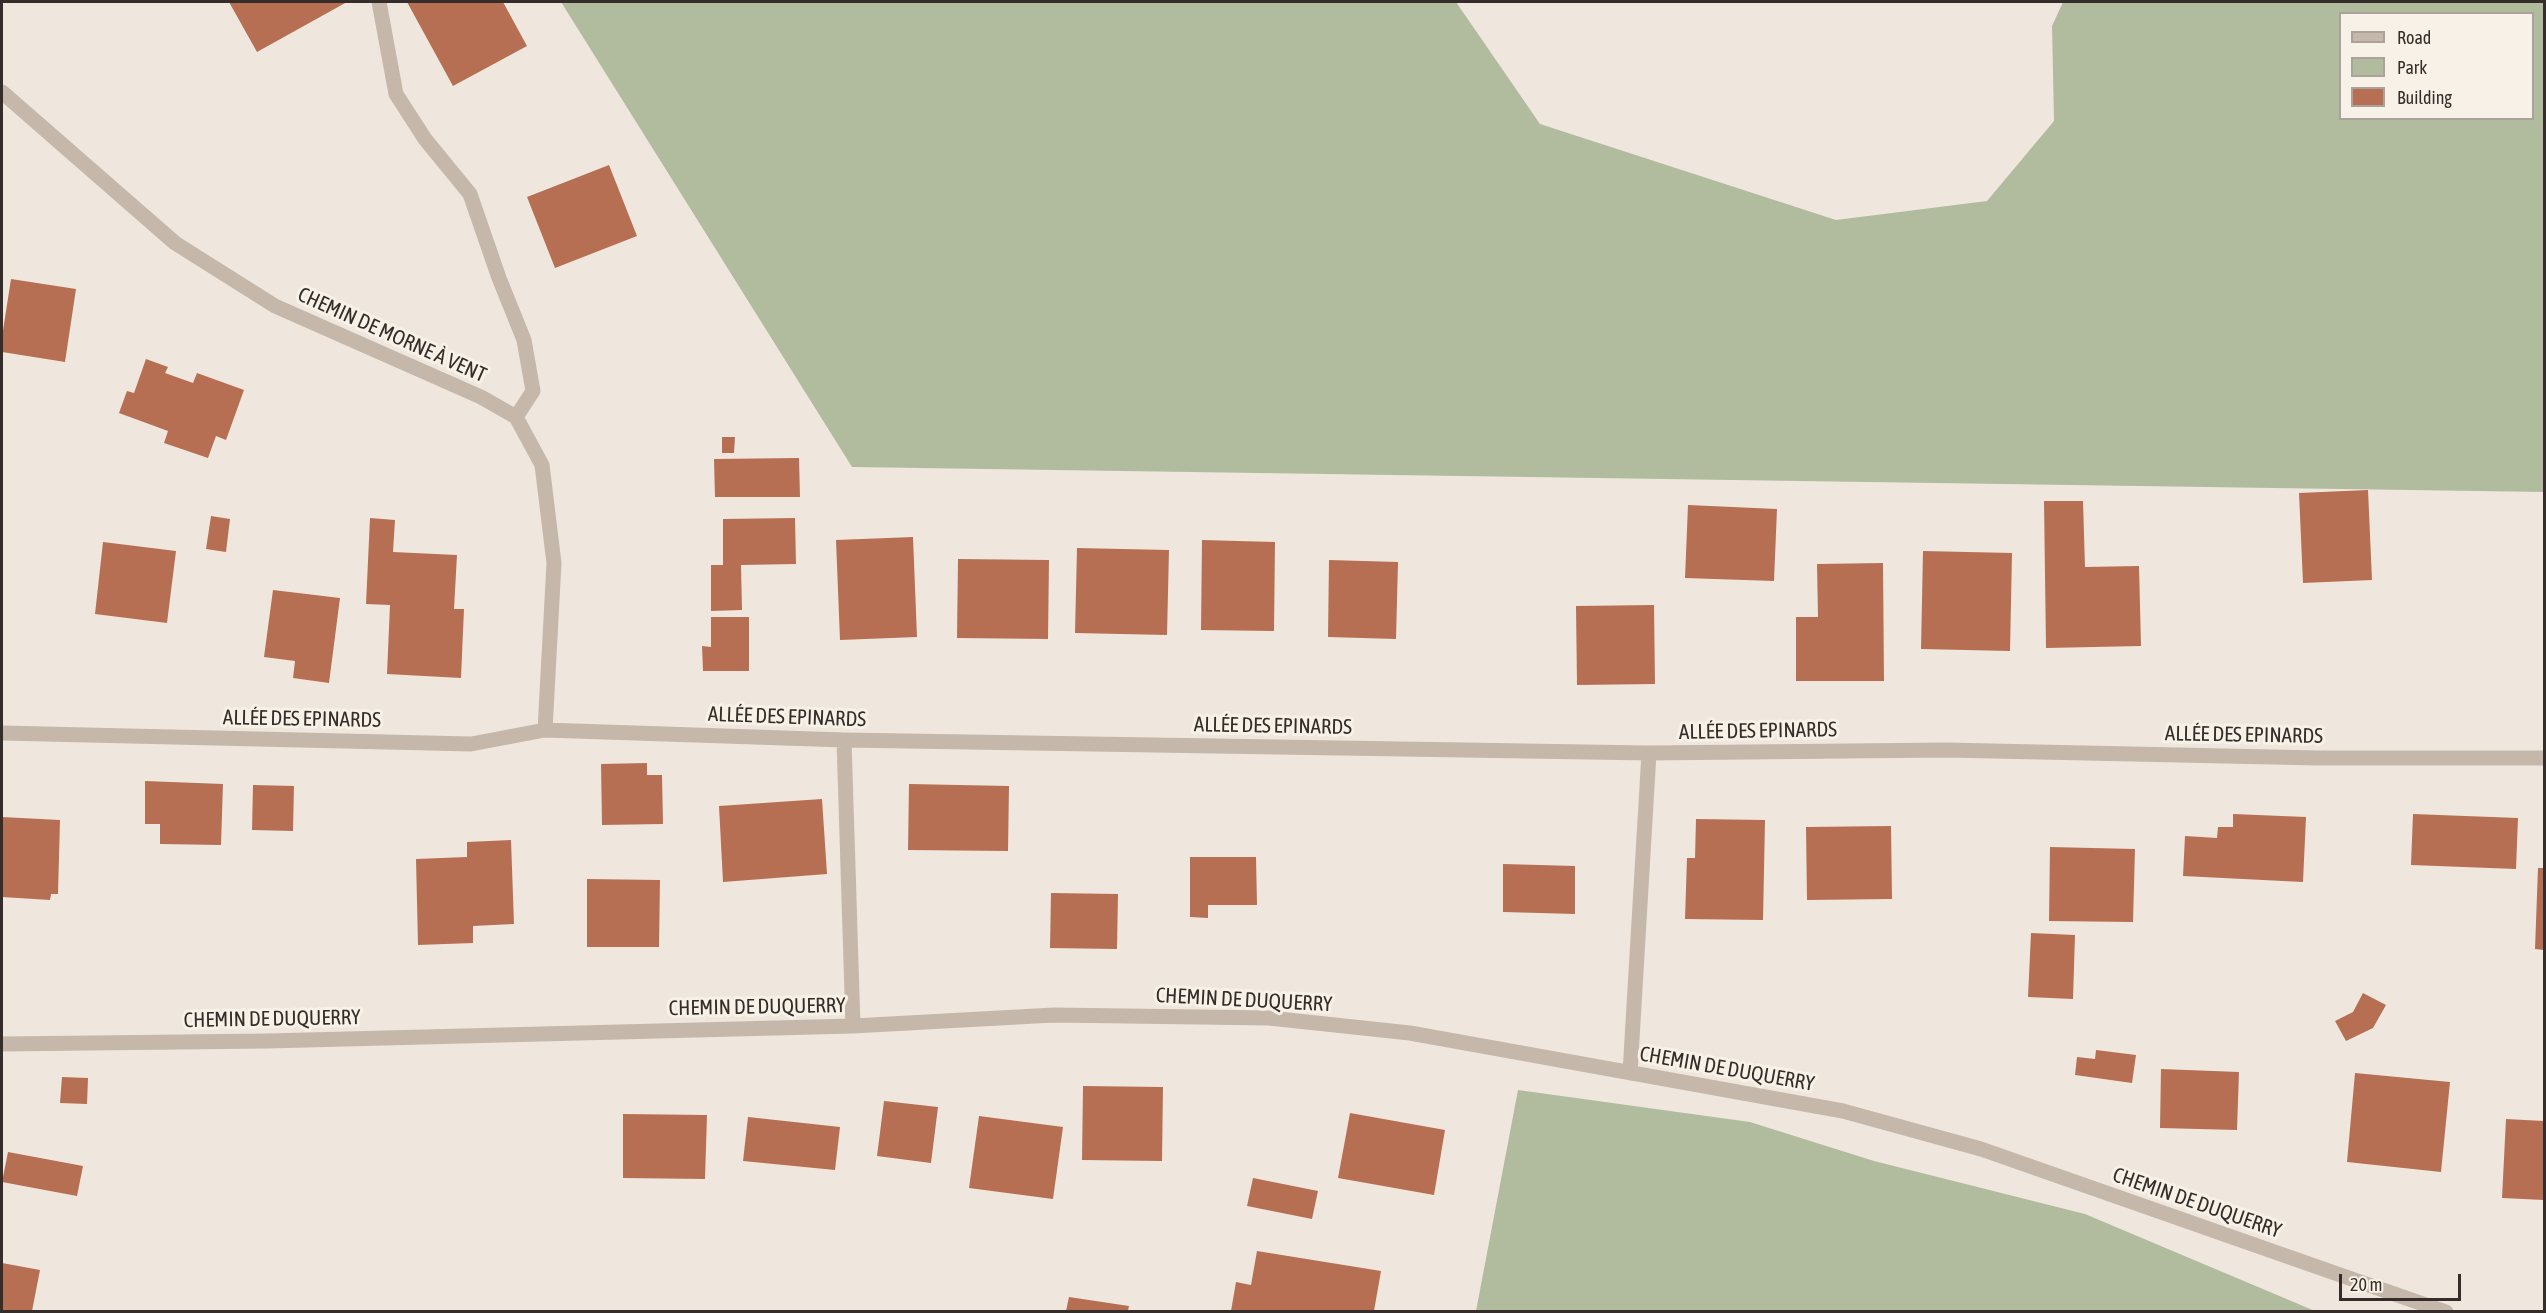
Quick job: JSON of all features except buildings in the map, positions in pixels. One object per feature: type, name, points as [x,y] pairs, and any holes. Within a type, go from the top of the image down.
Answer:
[{"type":"street","points":[[379,2],[396,94],[425,139],[470,194],[499,278],[524,340],[533,391],[516,417],[542,465],[554,563],[545,730]]},
{"type":"street","name":"CHEMIN DE MORNE À VENT","points":[[2,92],[174,243],[275,306],[482,397],[516,417]]},
{"type":"street","name":"ALLÉE DES EPINARDS","points":[[2,734],[471,744],[545,730],[844,740],[1649,753],[1946,750],[2306,757],[2544,758]]},
{"type":"street","points":[[844,740],[853,1026]]},
{"type":"street","points":[[1630,1073],[1649,753]]},
{"type":"street","name":"CHEMIN DE DUQUERRY","points":[[2,1044],[268,1041],[853,1026],[1054,1015],[1269,1018],[1410,1033],[1843,1111],[1981,1149],[2446,1311]]},
{"type":"green space","points":[[561,2],[1456,2],[1540,124],[1836,220],[1987,201],[2054,121],[2052,26],[2063,2],[2544,2],[2544,492],[852,467]]},
{"type":"green space","points":[[1518,1090],[1750,1122],[1874,1161],[2085,1214],[2315,1311],[1476,1311]]}]
